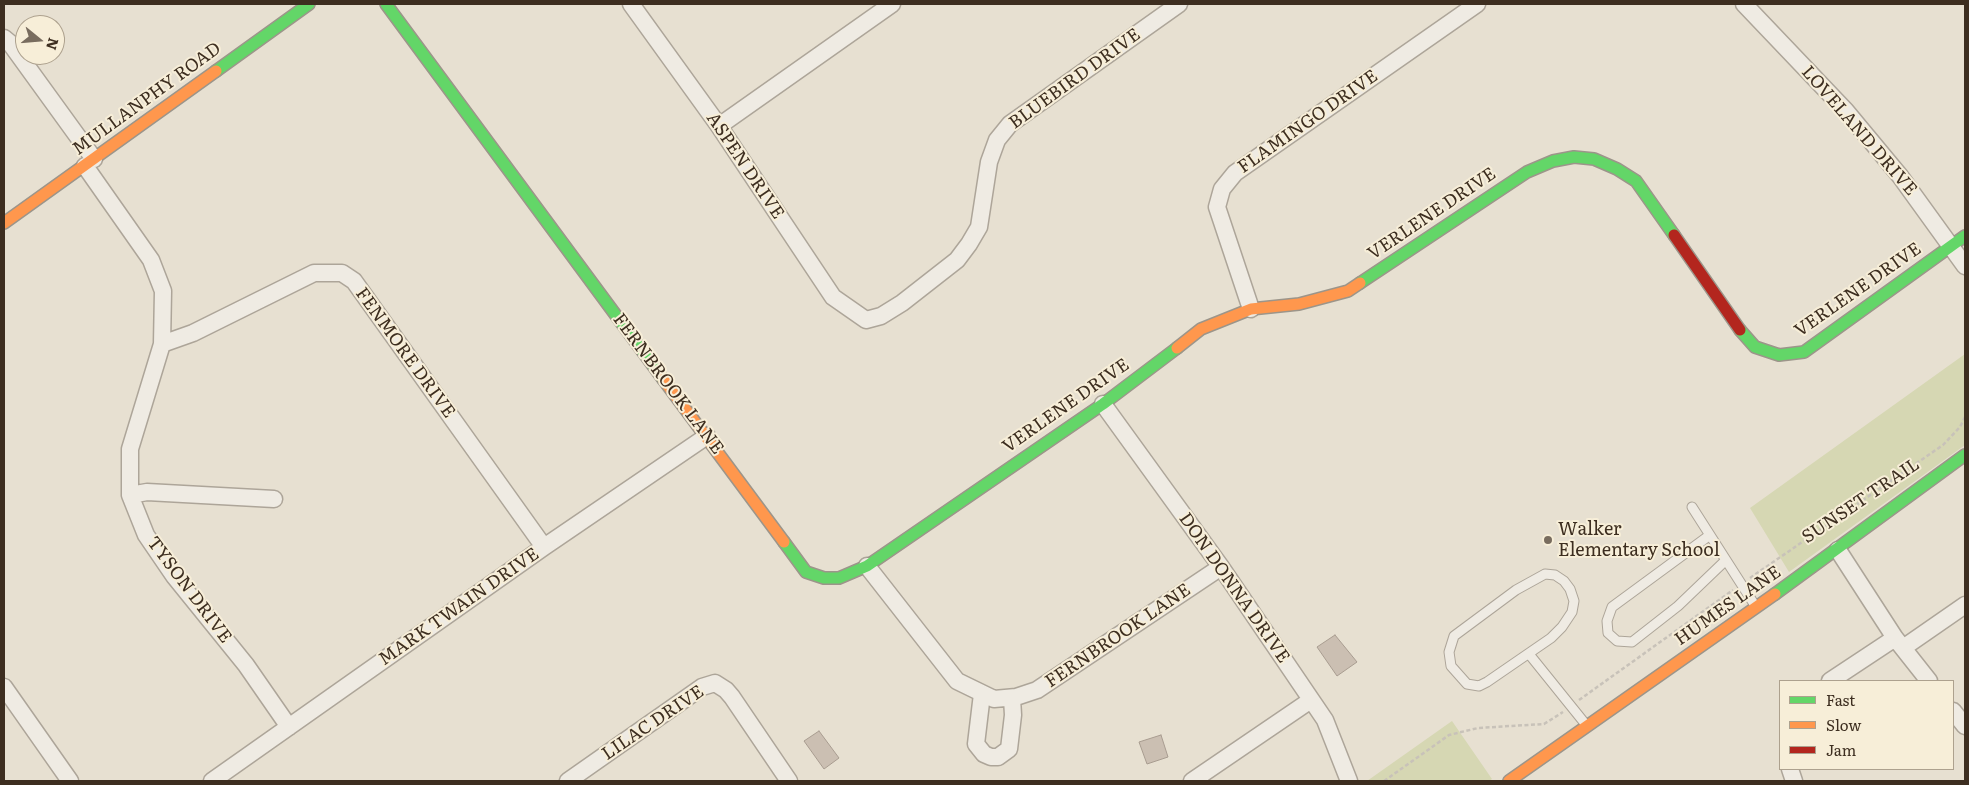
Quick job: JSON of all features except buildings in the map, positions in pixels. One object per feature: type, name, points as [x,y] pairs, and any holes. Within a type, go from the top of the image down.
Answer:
[{"type":"street","name":"MULLANPHY ROAD","points":[[4,223],[309,4]]},
{"type":"street","name":"FERNBROOK LANE","points":[[386,4],[806,572],[824,578],[839,578],[867,566],[957,682],[994,698],[1012,698],[1037,690],[1221,566]]},
{"type":"street","name":"ASPEN DRIVE","points":[[631,4],[719,126],[832,297],[866,320]]},
{"type":"street","points":[[719,126],[892,4]]},
{"type":"street","name":"BLUEBIRD DRIVE","points":[[866,320],[881,316],[902,303],[957,260],[970,244],[979,227],[989,162],[997,140],[1010,124],[1178,4]]},
{"type":"street","name":"FLAMINGO DRIVE","points":[[1251,309],[1217,207],[1222,189],[1235,173],[1477,4]]},
{"type":"street","name":"LOVELAND DRIVE","points":[[1744,4],[1846,111],[1900,176],[1965,266]]},
{"type":"street","name":"TYSON DRIVE","points":[[4,38],[10,43],[90,162],[152,260],[162,291],[162,344],[130,448],[130,495],[146,535],[174,576],[246,665],[289,727]]},
{"type":"street","name":"VERLENE DRIVE","points":[[867,566],[1103,404],[1201,329],[1251,309],[1300,304],[1348,292],[1527,172],[1553,161],[1574,157],[1594,158],[1636,181],[1748,340],[1755,347],[1779,355],[1804,352],[1965,236]]},
{"type":"street","name":"FENMORE DRIVE","points":[[162,344],[193,333],[314,273],[342,273],[354,281],[544,547]]},
{"type":"street","name":"DON DONNA DRIVE","points":[[1103,404],[1221,566],[1325,720],[1349,781]]},
{"type":"street","name":"MARK TWAIN DRIVE","points":[[212,781],[544,547],[707,436]]},
{"type":"street","name":"HUMES LANE","points":[[1509,781],[1838,550],[1965,455]]},
{"type":"street","points":[[130,495],[147,492],[274,499]]},
{"type":"street","points":[[1838,550],[1899,643],[1929,680]]},
{"type":"street","points":[[1832,680],[1965,604]]},
{"type":"street","name":"LILAC DRIVE","points":[[568,781],[702,687],[715,684],[726,690],[732,697],[789,781]]},
{"type":"street","points":[[4,687],[70,781]]},
{"type":"street","points":[[982,694],[976,744],[984,754],[991,757],[998,757],[1009,749],[1012,734],[1012,698]]},
{"type":"street","points":[[1192,781],[1311,700]]},
{"type":"street","points":[[1954,712],[1965,726]]},
{"type":"lane","points":[[1692,507],[1757,607]]},
{"type":"lane","points":[[1710,535],[1612,607],[1606,620],[1608,633],[1617,641],[1632,642],[1678,606],[1726,560]]},
{"type":"lane","points":[[1545,574],[1555,575],[1564,581],[1570,589],[1574,601],[1572,612],[1562,627],[1529,654],[1487,682],[1473,686],[1467,684],[1454,672],[1449,652],[1454,636],[1516,590],[1545,574]]},
{"type":"lane","points":[[1529,654],[1587,726]]},
{"type":"path","name":"SUNSET TRAIL","points":[[1749,578],[1943,445],[1960,427],[1965,417]]},
{"type":"path","points":[[1583,697],[1733,590]]},
{"type":"path","points":[[1384,781],[1439,740],[1457,732],[1478,728],[1537,725],[1554,719]]},
{"type":"green space","points":[[1965,354],[1965,445],[1789,572],[1750,508]]},
{"type":"green space","points":[[1452,721],[1492,779],[1489,781],[1367,781]]},
{"type":"traffic: fast","points":[[216,71],[309,4]]},
{"type":"traffic: fast","points":[[386,4],[663,379]]},
{"type":"traffic: fast","points":[[1360,283],[1527,172],[1553,161],[1574,157],[1594,159],[1617,169],[1636,181],[1674,235]]},
{"type":"traffic: fast","points":[[1740,330],[1755,347],[1779,355],[1804,352],[1965,236]]},
{"type":"traffic: fast","points":[[784,542],[806,572],[824,578],[839,578],[867,566],[1103,404],[1177,348]]},
{"type":"traffic: fast","points":[[1775,594],[1965,455]]},
{"type":"traffic: slow","points":[[4,223],[216,71]]},
{"type":"traffic: slow","points":[[1177,348],[1201,329],[1251,309],[1299,304],[1348,291],[1360,283]]},
{"type":"traffic: slow","points":[[663,379],[784,542]]},
{"type":"traffic: slow","points":[[1509,781],[1775,594]]},
{"type":"traffic: jam","points":[[1674,235],[1740,330]]},
{"type":"place","name":"Walker Elementary School","points":[[1548,540]]}]
